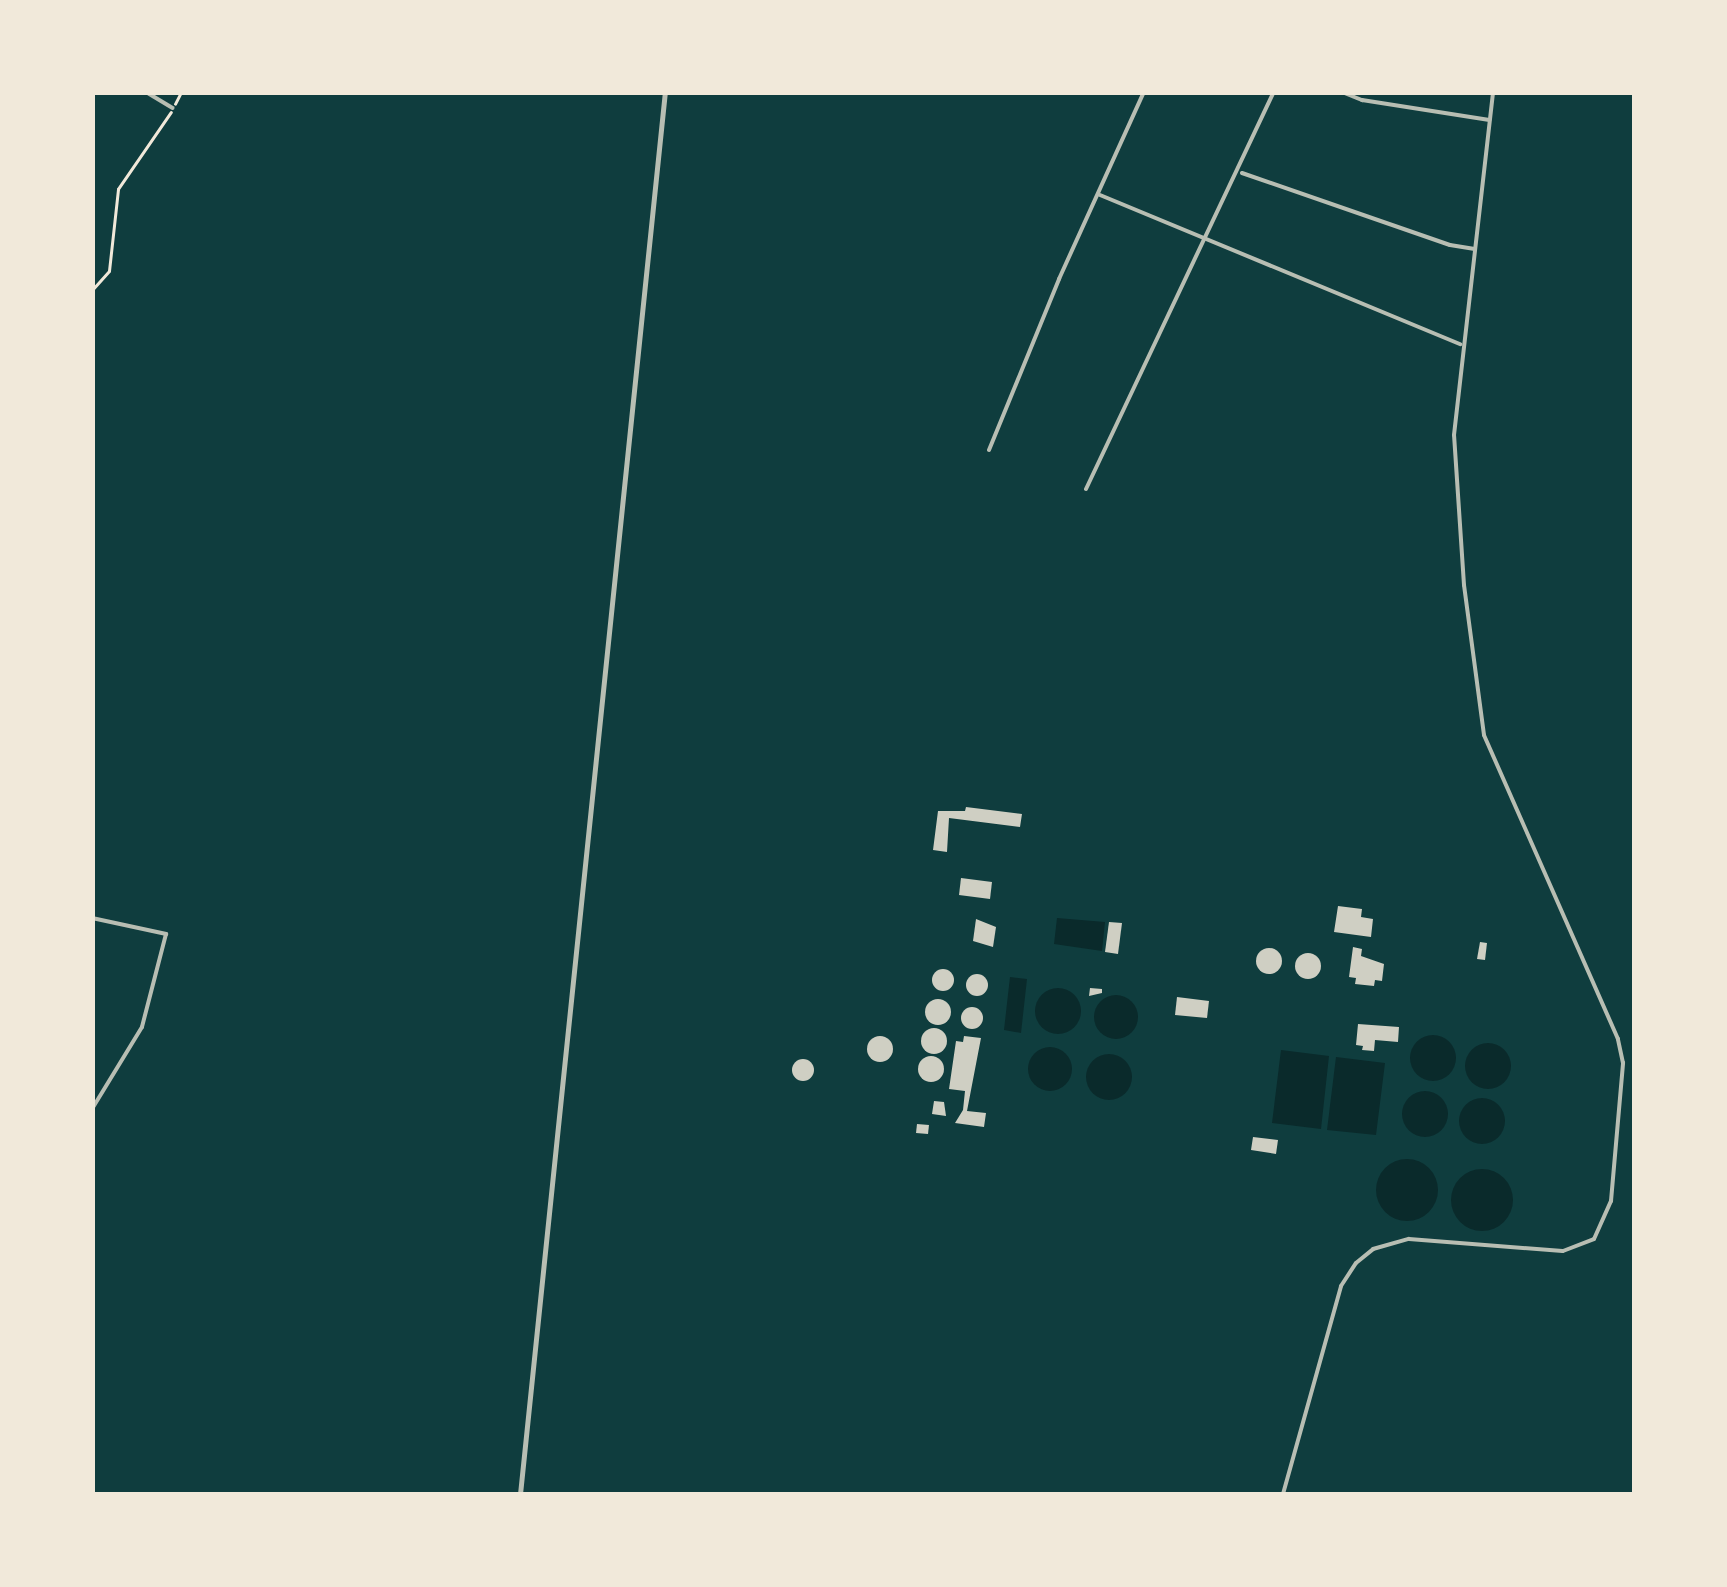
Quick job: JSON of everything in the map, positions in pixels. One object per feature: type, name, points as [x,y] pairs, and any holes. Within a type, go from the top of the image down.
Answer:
[{"type":"street","points":[[146,92],[173,108]]},
{"type":"street","points":[[520,1494],[665,92]]},
{"type":"street","points":[[989,450],[1059,279],[1144,92]]},
{"type":"street","points":[[1086,489],[1240,172],[1274,92]]},
{"type":"street","points":[[1342,92],[1362,100],[1489,120]]},
{"type":"street","points":[[1282,1494],[1341,1286],[1356,1263],[1373,1249],[1408,1239],[1563,1251],[1594,1239],[1610,1201],[1623,1062],[1618,1039],[1484,735],[1453,458],[1462,345],[1493,92]]},
{"type":"street","points":[[1240,172],[1450,245],[1474,249]]},
{"type":"street","points":[[1100,195],[1462,345]]},
{"type":"street","points":[[92,918],[166,934],[142,1026],[92,1109]]},
{"type":"path","points":[[92,290],[109,271],[118,189],[166,124]]},
{"type":"water","points":[[1057,918],[1105,922],[1102,951],[1054,944]]},
{"type":"water","points":[[1010,977],[1027,979],[1021,1033],[1004,1030]]},
{"type":"water","points":[[1058,988],[1074,995],[1081,1011],[1074,1027],[1058,1034],[1042,1027],[1035,1011],[1042,995]]},
{"type":"water","points":[[1116,995],[1132,1001],[1138,1017],[1132,1033],[1116,1039],[1100,1033],[1094,1017],[1100,1001]]},
{"type":"water","points":[[1433,1035],[1449,1042],[1456,1058],[1449,1074],[1433,1081],[1417,1074],[1410,1058],[1417,1042]]},
{"type":"water","points":[[1488,1043],[1504,1050],[1511,1066],[1504,1082],[1488,1089],[1472,1082],[1465,1066],[1472,1050]]},
{"type":"water","points":[[1050,1047],[1066,1053],[1072,1069],[1066,1085],[1050,1091],[1034,1085],[1028,1069],[1034,1053]]},
{"type":"water","points":[[1281,1050],[1329,1056],[1321,1129],[1272,1123]]},
{"type":"water","points":[[1109,1054],[1125,1061],[1132,1077],[1125,1093],[1109,1100],[1093,1093],[1086,1077],[1093,1061]]},
{"type":"water","points":[[1336,1057],[1385,1063],[1376,1135],[1327,1130]]},
{"type":"water","points":[[1425,1091],[1441,1098],[1448,1114],[1441,1130],[1425,1137],[1409,1130],[1402,1114],[1409,1098]]},
{"type":"water","points":[[1482,1098],[1498,1105],[1505,1121],[1498,1137],[1482,1144],[1466,1137],[1459,1121],[1466,1105]]},
{"type":"water","points":[[1407,1159],[1429,1168],[1438,1190],[1429,1212],[1407,1221],[1385,1212],[1376,1190],[1385,1168]]},
{"type":"water","points":[[1482,1169],[1504,1178],[1513,1200],[1504,1222],[1482,1231],[1460,1222],[1451,1200],[1460,1178]]},
{"type":"building","points":[[966,807],[1022,814],[1020,827],[949,818],[947,852],[933,850],[938,811],[965,811]]},
{"type":"building","points":[[961,878],[992,882],[990,899],[959,895]]},
{"type":"building","points":[[1338,906],[1362,909],[1361,917],[1373,919],[1371,937],[1334,932]]},
{"type":"building","points":[[976,919],[996,927],[993,947],[973,941]]},
{"type":"building","points":[[1109,922],[1122,923],[1118,954],[1105,952]]},
{"type":"building","points":[[1480,942],[1487,943],[1485,960],[1477,959]]},
{"type":"building","points":[[1353,947],[1362,949],[1361,956],[1384,964],[1382,981],[1375,980],[1374,986],[1355,984],[1356,978],[1349,977]]},
{"type":"building","points":[[1269,948],[1278,952],[1282,961],[1278,970],[1269,974],[1260,970],[1256,961],[1260,952]]},
{"type":"building","points":[[1308,953],[1317,957],[1321,966],[1317,975],[1308,979],[1299,975],[1295,966],[1299,957]]},
{"type":"building","points":[[943,969],[954,980],[943,991],[932,980]]},
{"type":"building","points":[[977,974],[988,985],[977,996],[966,985]]},
{"type":"building","points":[[1090,988],[1102,989],[1102,993],[1089,996]]},
{"type":"building","points":[[1177,997],[1209,1001],[1207,1018],[1175,1015]]},
{"type":"building","points":[[938,999],[947,1003],[951,1012],[947,1021],[938,1025],[929,1021],[925,1012],[929,1003]]},
{"type":"building","points":[[972,1007],[983,1018],[972,1029],[961,1018]]},
{"type":"building","points":[[1358,1024],[1399,1027],[1398,1042],[1375,1040],[1374,1051],[1362,1050],[1363,1046],[1356,1045]]},
{"type":"building","points":[[934,1028],[943,1032],[947,1041],[943,1050],[934,1054],[925,1050],[921,1041],[925,1032]]},
{"type":"building","points":[[880,1036],[889,1040],[893,1049],[889,1058],[880,1062],[871,1058],[867,1049],[871,1040]]},
{"type":"building","points":[[964,1036],[981,1038],[967,1111],[986,1113],[984,1127],[955,1123],[963,1110],[965,1091],[949,1089],[956,1041],[963,1042]]},
{"type":"building","points":[[931,1056],[940,1060],[944,1069],[940,1078],[931,1082],[922,1078],[918,1069],[922,1060]]},
{"type":"building","points":[[803,1059],[811,1062],[811,1078],[803,1081],[795,1078],[792,1070],[795,1062]]},
{"type":"building","points":[[934,1101],[944,1102],[946,1116],[932,1114]]},
{"type":"building","points":[[917,1124],[929,1125],[928,1134],[916,1133]]},
{"type":"building","points":[[1253,1137],[1278,1140],[1276,1154],[1251,1150]]}]
